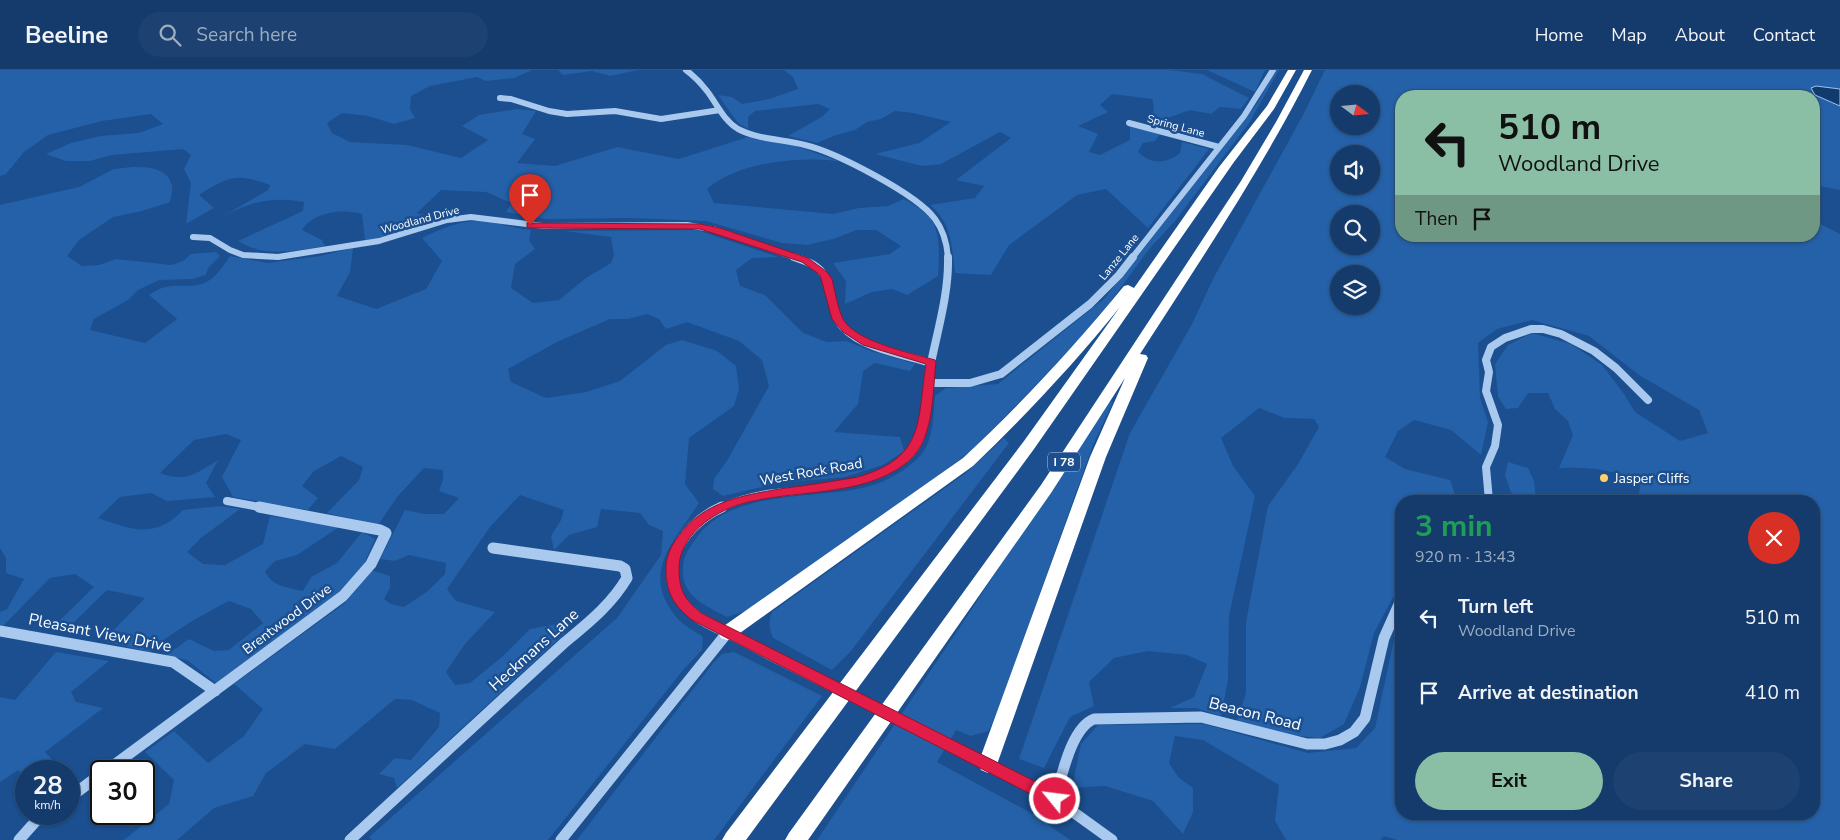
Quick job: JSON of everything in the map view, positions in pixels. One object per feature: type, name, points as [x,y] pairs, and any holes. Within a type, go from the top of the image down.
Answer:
[{"type":"highway","name":"I 78","points":[[733,840],[1029,445],[1229,162],[1272,107],[1292,70]]},
{"type":"highway","name":"I 78","points":[[796,840],[1046,489],[1246,182],[1282,122],[1308,70]]},
{"type":"highway","points":[[727,633],[943,481],[980,452],[1093,332],[1229,162]]},
{"type":"highway","points":[[988,764],[1112,420],[1155,333],[1246,182]]},
{"type":"street","name":"West Rock Road","points":[[686,70],[705,88],[732,125],[744,132],[814,147],[850,161],[917,201],[935,219],[946,243],[947,272],[945,292],[927,383],[921,436],[910,453],[889,470],[858,481],[739,500],[711,512],[690,529],[677,547],[672,560],[672,583],[677,596],[686,608],[696,616],[1055,799],[1112,840]]},
{"type":"street","name":"Lanze Lane","points":[[927,383],[970,383],[1001,374],[1085,308],[1119,275],[1244,116],[1273,70]]},
{"type":"street","points":[[500,98],[516,100],[549,111],[567,114],[615,111],[661,118],[720,110]]},
{"type":"street","name":"Spring Lane","points":[[1129,123],[1219,147]]},
{"type":"street","name":"Woodland Drive","points":[[193,237],[212,239],[230,250],[243,255],[278,257],[378,241],[447,220],[471,217],[543,226],[688,225],[707,227],[813,264],[819,268],[827,279],[837,319],[846,330],[867,342],[931,362]]},
{"type":"street","points":[[1488,495],[1486,467],[1495,446],[1498,425],[1486,391],[1489,372],[1486,360],[1490,347],[1505,338],[1531,329],[1548,330],[1584,344],[1616,368],[1648,400]]},
{"type":"street","name":"Brentwood Drive","points":[[121,760],[343,596],[371,564],[386,533],[380,530],[227,500]]},
{"type":"street","name":"Heckmans Lane","points":[[350,840],[564,643],[601,613],[615,598],[627,578],[625,569],[620,566],[493,548]]},
{"type":"street","name":"Beacon Road","points":[[1055,799],[1076,734],[1086,722],[1094,719],[1201,717],[1307,744],[1324,745],[1349,737],[1359,729],[1365,718],[1384,638],[1395,613]]},
{"type":"street","name":"Pleasant View Drive","points":[[0,631],[173,662],[215,691]]},
{"type":"street","points":[[561,840],[727,633]]},
{"type":"street","points":[[19,840],[32,825]]},
{"type":"shaded area","points":[[0,70],[532,70],[514,78],[486,81],[477,77],[430,86],[411,96],[410,109],[415,118],[394,124],[368,116],[342,113],[327,123],[332,133],[350,142],[407,145],[461,158],[488,140],[462,126],[479,115],[517,109],[536,111],[522,134],[535,139],[517,163],[555,166],[617,147],[679,159],[751,136],[793,145],[838,161],[805,159],[752,167],[720,180],[707,189],[714,203],[833,214],[859,208],[888,206],[904,199],[920,208],[935,227],[939,248],[938,276],[907,295],[892,289],[872,292],[845,304],[846,281],[833,263],[890,254],[901,246],[876,230],[857,230],[833,239],[807,245],[782,243],[706,221],[629,218],[547,219],[506,212],[511,203],[486,192],[441,190],[417,213],[437,219],[389,236],[365,240],[362,214],[346,211],[321,215],[313,219],[302,230],[322,240],[325,246],[280,252],[258,250],[238,241],[303,211],[304,202],[270,200],[251,204],[220,218],[268,190],[270,185],[248,179],[233,178],[199,195],[214,208],[186,224],[191,183],[184,169],[191,155],[183,149],[112,155],[90,161],[66,161],[46,154],[71,143],[100,136],[139,133],[163,124],[151,114],[102,121],[48,135],[24,152],[6,174],[0,176]]},
{"type":"shaded area","points":[[558,70],[638,70],[610,76],[592,71],[563,75]]},
{"type":"shaded area","points":[[784,70],[1170,70],[1202,74],[1249,98],[1241,109],[1220,107],[1211,114],[1190,110],[1162,120],[1156,126],[1146,123],[1153,112],[1152,99],[1112,94],[1100,105],[1108,112],[1078,126],[1098,134],[1089,152],[1100,155],[1130,140],[1130,126],[1160,134],[1155,141],[1143,143],[1138,152],[1153,161],[1159,162],[1174,157],[1180,153],[1182,142],[1209,149],[1148,228],[1106,189],[1077,195],[1009,245],[991,275],[955,273],[950,236],[943,220],[930,205],[975,198],[984,186],[956,180],[1011,138],[1000,132],[941,164],[922,166],[875,154],[919,143],[951,122],[913,113],[895,111],[881,119],[867,122],[855,130],[817,143],[788,136],[823,116],[830,109],[818,104],[755,111],[748,117],[748,129],[738,123],[718,95],[732,97],[742,104],[769,99],[798,89],[793,77]]},
{"type":"shaded area","points":[[1207,70],[1265,70],[1255,92]]},
{"type":"shaded area","points":[[1275,70],[1279,70],[1249,123],[1175,221],[1150,248],[1108,305],[1074,345],[977,446],[908,499],[748,610],[727,617],[693,596],[684,581],[684,560],[693,543],[710,523],[730,511],[752,504],[870,486],[895,475],[916,460],[926,447],[932,430],[935,396],[946,388],[998,384],[1104,299],[1258,102]]},
{"type":"shaded area","points":[[1325,70],[1840,70],[1840,190],[1820,186],[1820,90],[1395,90],[1395,242],[1820,242],[1820,224],[1840,234],[1840,840],[1397,840],[1384,836],[1380,840],[1286,840],[1275,821],[1279,785],[1203,740],[1175,736],[1169,763],[1179,778],[1193,788],[1193,812],[1183,834],[1153,801],[1105,786],[1072,788],[1081,744],[1098,725],[1204,724],[1308,753],[1356,748],[1375,728],[1395,635],[1395,820],[1820,820],[1820,495],[1639,495],[1640,485],[1621,475],[1591,468],[1559,468],[1573,435],[1568,421],[1555,409],[1548,393],[1528,393],[1518,408],[1506,409],[1498,397],[1495,364],[1508,345],[1532,333],[1571,344],[1602,365],[1635,412],[1680,441],[1708,433],[1699,410],[1639,375],[1589,336],[1532,320],[1497,329],[1478,343],[1480,398],[1488,422],[1481,455],[1451,430],[1414,420],[1398,431],[1385,457],[1405,469],[1450,480],[1455,495],[1395,495],[1395,593],[1374,633],[1360,687],[1344,724],[1320,738],[1290,735],[1237,721],[1246,693],[1246,622],[1268,506],[1298,464],[1319,427],[1314,419],[1285,418],[1259,408],[1221,438],[1233,466],[1255,496],[1229,616],[1228,680],[1221,716],[1196,708],[1170,708],[1194,697],[1207,664],[1187,655],[1148,651],[1114,658],[1089,682],[1094,706],[1070,717],[1044,768],[1019,759],[1130,433],[1192,324],[1213,279],[1303,115]]},
{"type":"shaded area","points":[[1816,86],[1840,89],[1840,106],[1820,97],[1820,90],[1812,90],[1811,88]]},
{"type":"shaded area","points":[[144,167],[162,172],[170,180],[172,194],[170,202],[142,211],[113,217],[79,240],[67,256],[82,266],[99,265],[116,259],[171,265],[183,261],[191,254],[216,252],[220,256],[208,268],[206,275],[192,279],[159,280],[138,290],[128,300],[94,319],[90,330],[145,343],[177,319],[149,295],[156,290],[169,286],[195,285],[207,282],[218,272],[230,256],[268,263],[320,256],[353,248],[350,272],[337,296],[376,309],[426,289],[442,261],[422,238],[455,224],[477,221],[490,222],[531,230],[529,240],[535,249],[515,264],[511,288],[533,303],[559,300],[586,278],[611,263],[614,255],[611,237],[565,231],[697,230],[778,257],[752,258],[736,270],[740,286],[765,295],[803,333],[827,342],[847,341],[868,350],[915,364],[910,371],[875,363],[863,371],[858,404],[834,432],[900,437],[904,451],[883,465],[845,477],[779,483],[723,496],[713,489],[714,479],[728,459],[769,386],[762,360],[739,341],[687,322],[666,329],[659,319],[647,314],[628,319],[610,319],[559,341],[508,369],[511,382],[546,398],[586,392],[620,381],[666,345],[682,340],[717,351],[736,366],[739,389],[734,406],[689,438],[685,484],[699,503],[671,545],[664,559],[661,573],[661,588],[667,603],[680,622],[703,637],[702,650],[683,670],[548,840],[372,840],[369,837],[617,618],[661,555],[663,531],[649,525],[640,513],[601,509],[597,527],[569,535],[554,550],[551,536],[561,520],[564,510],[520,495],[490,527],[447,589],[456,601],[495,612],[465,644],[446,672],[455,685],[470,683],[503,656],[530,629],[557,624],[565,633],[397,788],[394,778],[379,774],[395,758],[411,760],[439,727],[440,713],[412,700],[395,699],[335,749],[305,744],[266,773],[253,796],[214,808],[177,840],[124,840],[143,825],[155,825],[155,815],[169,804],[174,780],[145,752],[174,731],[208,763],[244,736],[263,709],[234,684],[345,603],[371,570],[390,576],[390,588],[384,599],[391,604],[404,607],[428,591],[445,574],[446,563],[409,555],[395,561],[380,559],[405,510],[425,514],[444,514],[459,498],[439,491],[443,480],[443,470],[424,468],[398,496],[378,525],[327,513],[359,480],[363,467],[341,456],[314,471],[302,486],[318,498],[308,510],[233,497],[222,477],[241,440],[226,434],[194,440],[160,473],[184,477],[218,460],[206,483],[215,497],[167,501],[151,493],[120,497],[98,518],[122,526],[143,529],[163,525],[183,510],[219,506],[240,509],[201,538],[187,552],[203,564],[225,565],[263,544],[270,516],[339,527],[297,555],[275,561],[265,571],[276,583],[303,591],[311,577],[337,563],[362,532],[375,539],[364,564],[338,593],[315,612],[216,683],[187,660],[165,656],[189,639],[214,651],[229,650],[263,623],[251,609],[229,601],[178,630],[150,652],[103,641],[145,598],[107,590],[66,630],[53,627],[94,587],[75,574],[50,578],[3,626],[0,625],[0,612],[7,609],[24,579],[6,573],[6,558],[0,548],[0,205],[79,187],[114,169]]},
{"type":"shaded area","points":[[1108,401],[1113,402],[1093,445],[995,719],[988,731],[971,736],[956,730],[937,762],[1033,814],[1070,840],[817,840],[968,615]]},
{"type":"shaded area","points":[[1004,438],[1009,443],[851,651],[832,670],[773,638],[770,625],[772,612],[966,473]]},
{"type":"shaded area","points":[[1508,462],[1528,468],[1534,481],[1535,495],[1512,495],[1505,475]]},
{"type":"shaded area","points":[[56,652],[109,661],[71,692],[76,702],[103,708],[45,752],[53,760],[15,760],[15,772],[0,782],[0,697],[15,700]]},
{"type":"shaded area","points":[[734,652],[822,696],[714,840],[577,840],[714,662],[722,654]]},
{"type":"place","name":"Jasper Cliffs","points":[[1604,478]]},
{"type":"route","points":[[530,225],[700,226],[805,260],[819,268],[827,279],[837,319],[846,330],[867,342],[931,362],[927,383],[924,426],[921,436],[917,444],[901,462],[876,476],[858,481],[739,500],[711,512],[690,529],[677,547],[672,560],[672,583],[677,596],[686,608],[696,616],[1055,799]]}]
